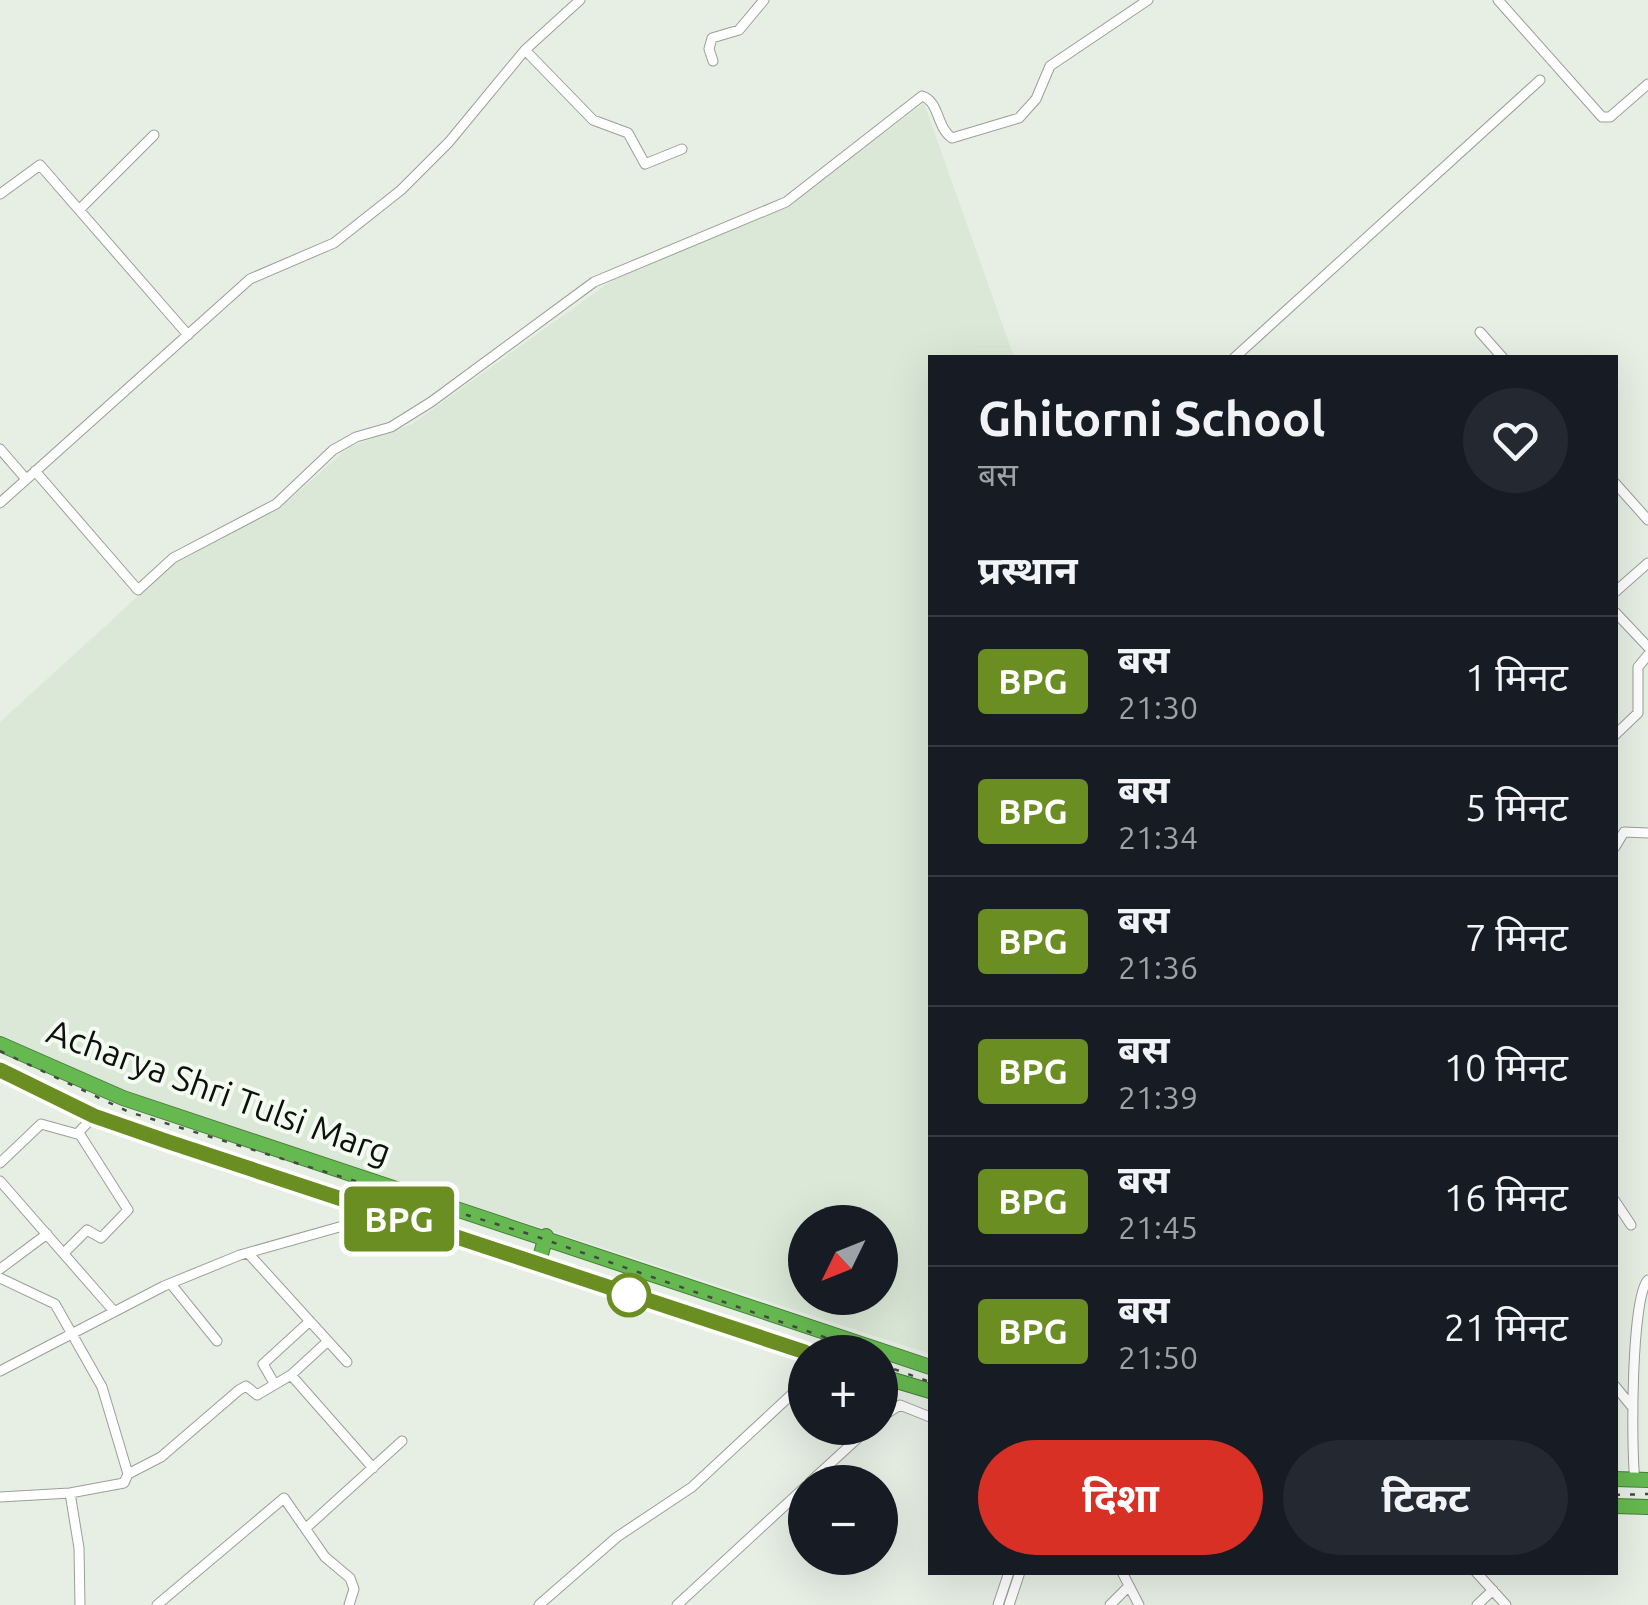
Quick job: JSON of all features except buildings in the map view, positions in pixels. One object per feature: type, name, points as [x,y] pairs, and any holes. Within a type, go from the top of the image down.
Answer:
[{"type":"highway","name":"Acharya Shri Tulsi Marg","points":[[0,1044],[123,1098],[928,1366]]},
{"type":"highway","name":"Acharya Shri Tulsi Marg","points":[[0,1070],[94,1116],[788,1346]]},
{"type":"highway","points":[[538,1265],[546,1236]]},
{"type":"highway","points":[[898,1382],[928,1391]]},
{"type":"highway","points":[[1618,1506],[1648,1507]]},
{"type":"street","points":[[0,503],[250,279],[334,243],[378,210],[429,164],[525,50],[580,0]]},
{"type":"street","points":[[713,60],[708,49],[712,38],[739,30],[764,0]]},
{"type":"street","points":[[35,472],[138,590],[174,558],[276,504],[334,450],[392,428],[416,412],[594,282],[786,202],[922,96],[932,103],[943,130],[952,138],[1019,118],[1036,99],[1050,66],[1148,0]]},
{"type":"street","points":[[1498,0],[1602,117],[1610,117],[1648,84]]},
{"type":"street","points":[[525,50],[593,120],[628,132],[645,164],[682,150]]},
{"type":"street","points":[[1237,355],[1540,80]]},
{"type":"street","points":[[81,208],[154,134]]},
{"type":"street","points":[[0,194],[38,164],[81,208],[188,334]]},
{"type":"street","points":[[1480,332],[1500,355]]},
{"type":"street","points":[[0,449],[26,479]]},
{"type":"street","points":[[1618,485],[1648,520]]},
{"type":"street","points":[[1618,589],[1648,562]]},
{"type":"street","points":[[1618,615],[1648,647]]},
{"type":"street","points":[[1618,733],[1643,713],[1638,667],[1648,655]]},
{"type":"street","points":[[1618,846],[1624,832],[1648,833]]},
{"type":"street","points":[[79,1133],[94,1116]]},
{"type":"street","points":[[0,1164],[41,1124],[79,1133],[128,1210],[101,1238],[87,1230],[65,1252]]},
{"type":"street","points":[[0,1182],[112,1310]]},
{"type":"street","points":[[0,1200],[9,1192]]},
{"type":"street","points":[[1618,1205],[1632,1226]]},
{"type":"street","points":[[2,1366],[170,1284],[248,1253],[357,1222],[378,1211]]},
{"type":"street","points":[[0,1269],[46,1234]]},
{"type":"street","points":[[248,1253],[347,1362]]},
{"type":"street","points":[[0,1278],[52,1302],[73,1333],[102,1387],[128,1474],[124,1484],[70,1493],[0,1497]]},
{"type":"street","points":[[1642,1480],[1633,1408],[1643,1334],[1640,1291],[1648,1280]]},
{"type":"street","points":[[170,1284],[217,1341]]},
{"type":"street","points":[[274,1383],[262,1370],[262,1364],[310,1321]]},
{"type":"street","points":[[128,1474],[161,1457],[241,1388],[246,1386],[257,1395],[290,1375],[328,1342]]},
{"type":"street","points":[[290,1375],[373,1468]]},
{"type":"street","points":[[1618,1390],[1633,1408]]},
{"type":"street","points":[[539,1605],[617,1537],[692,1486],[788,1398]]},
{"type":"street","points":[[898,1405],[928,1416]]},
{"type":"street","points":[[306,1528],[402,1441]]},
{"type":"street","points":[[829,1465],[851,1445]]},
{"type":"street","points":[[70,1493],[80,1605]]},
{"type":"street","points":[[157,1605],[279,1498],[284,1498],[325,1558],[350,1578],[354,1589],[349,1605]]},
{"type":"street","points":[[678,1605],[788,1503]]},
{"type":"street","points":[[998,1605],[1007,1575]]},
{"type":"street","points":[[1009,1605],[1019,1575]]},
{"type":"street","points":[[1124,1575],[1139,1605]]},
{"type":"street","points":[[1479,1575],[1506,1605]]},
{"type":"street","points":[[1110,1605],[1129,1586]]},
{"type":"street","points":[[1477,1605],[1494,1590]]},
{"type":"shaded area","points":[[924,103],[1013,355],[928,355],[928,1353],[898,1344],[898,1335],[871,1335],[810,1315],[898,1315],[898,1205],[788,1205],[788,1308],[138,1097],[0,1035],[0,722],[172,565],[282,506],[349,447],[412,424],[614,279],[789,204]]},
{"type":"railway","points":[[0,1051],[129,1112],[529,1234],[818,1335]]},
{"type":"railway","points":[[898,1370],[928,1381]]},
{"type":"railway","points":[[1618,1495],[1648,1494]]},
{"type":"bus line","name":"BPG","points":[[0,1070],[94,1116],[788,1346]]}]
